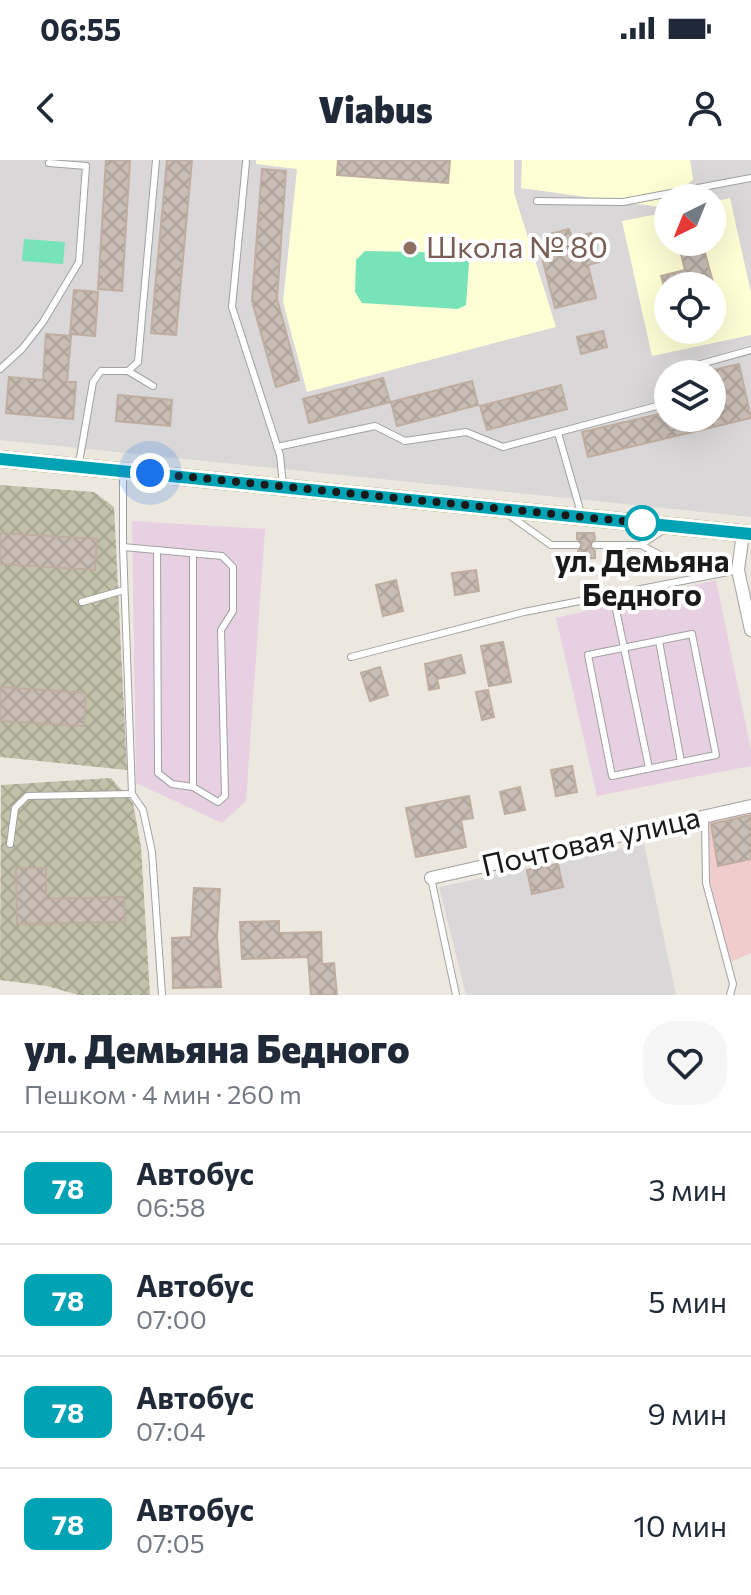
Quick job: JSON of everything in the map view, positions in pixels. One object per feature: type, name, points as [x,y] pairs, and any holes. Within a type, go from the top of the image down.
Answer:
[{"type":"main road","points":[[0,459],[747,533]]},
{"type":"street","points":[[747,533],[738,570],[751,630]]},
{"type":"street","name":"Почтовая улица","points":[[431,878],[751,806]]},
{"type":"lane","points":[[128,371],[138,362],[156,160]]},
{"type":"lane","points":[[246,162],[232,307],[277,447],[283,487]]},
{"type":"lane","points":[[0,369],[22,349],[43,322],[79,262],[86,166],[49,163]]},
{"type":"lane","points":[[537,201],[623,202],[751,178]]},
{"type":"lane","points":[[715,360],[751,350]]},
{"type":"lane","points":[[78,467],[93,382],[101,371],[128,371],[153,386]]},
{"type":"lane","points":[[277,447],[375,426],[405,441],[466,432],[503,447],[654,407]]},
{"type":"lane","points":[[558,433],[582,517]]},
{"type":"lane","points":[[123,470],[132,794],[143,810],[152,852],[162,995]]},
{"type":"lane","points":[[500,509],[551,545],[577,545]]},
{"type":"lane","points":[[641,545],[669,526]]},
{"type":"lane","points":[[595,545],[641,545],[702,577]]},
{"type":"lane","points":[[123,547],[157,550],[193,554],[222,556],[233,567],[233,611],[221,630],[225,796],[218,802],[193,787],[172,784],[158,773],[157,550]]},
{"type":"lane","points":[[193,554],[193,787]]},
{"type":"lane","points":[[351,657],[524,612],[738,570]]},
{"type":"lane","points":[[82,602],[124,590]]},
{"type":"lane","points":[[613,595],[649,768]]},
{"type":"lane","points":[[692,634],[716,755],[612,776],[588,655],[624,648],[692,634]]},
{"type":"lane","points":[[659,641],[681,762]]},
{"type":"lane","points":[[10,844],[15,808],[27,796],[132,794]]},
{"type":"lane","points":[[705,817],[706,883],[733,984],[730,995]]},
{"type":"lane","points":[[431,878],[456,995]]},
{"type":"shaded area","points":[[0,160],[751,160],[751,517],[0,440]]},
{"type":"shaded area","name":"Школа № 80","points":[[256,160],[514,160],[514,193],[556,327],[307,392],[283,302],[297,169],[256,164]]},
{"type":"shaded area","points":[[522,160],[690,160],[693,180],[688,184],[654,184],[654,206],[521,188]]},
{"type":"shaded area","points":[[730,198],[751,293],[751,335],[726,340],[726,272],[654,272],[654,344],[709,344],[652,356],[622,221],[654,215],[654,256],[726,256],[726,199]]},
{"type":"shaded area","points":[[0,485],[94,492],[114,507],[127,770],[0,757]]},
{"type":"shaded area","points":[[132,521],[265,529],[246,801],[222,823],[136,783]]},
{"type":"shaded area","points":[[716,580],[751,750],[751,766],[597,796],[556,618]]},
{"type":"shaded area","points":[[111,778],[133,803],[141,847],[150,995],[78,995],[47,986],[0,980],[1,785]]},
{"type":"shaded area","points":[[751,811],[751,953],[730,962],[710,882],[709,821]]},
{"type":"shaded area","points":[[644,844],[676,995],[466,995],[439,887]]},
{"type":"green space","points":[[24,239],[65,242],[63,264],[22,261]]},
{"type":"green space","points":[[365,251],[463,253],[469,263],[466,305],[458,309],[362,303],[355,292],[356,260]]},
{"type":"building","points":[[106,160],[130,160],[122,291],[98,289]]},
{"type":"building","points":[[167,160],[192,160],[176,335],[151,333]]},
{"type":"building","points":[[338,160],[450,160],[448,183],[337,175]]},
{"type":"building","points":[[262,169],[286,171],[277,299],[299,380],[276,387],[252,301]]},
{"type":"building","points":[[569,229],[572,238],[591,233],[599,262],[588,265],[596,298],[555,308],[539,246],[552,243],[550,234]]},
{"type":"building","points":[[682,256],[706,256],[710,272],[677,272],[685,270]]},
{"type":"building","points":[[74,290],[98,292],[95,336],[70,334]]},
{"type":"building","points":[[603,331],[607,347],[581,354],[577,337]]},
{"type":"building","points":[[46,334],[71,336],[67,382],[76,382],[73,419],[6,413],[9,377],[43,380]]},
{"type":"building","points":[[739,364],[751,418],[726,424],[726,367]]},
{"type":"building","points":[[383,378],[390,402],[309,423],[303,399]]},
{"type":"building","points":[[472,381],[478,405],[397,426],[391,402]]},
{"type":"building","points":[[561,385],[567,409],[487,430],[480,406]]},
{"type":"building","points":[[118,395],[172,400],[170,426],[116,421]]},
{"type":"building","points":[[654,415],[654,432],[692,432],[588,457],[582,432]]},
{"type":"building","points":[[0,533],[97,539],[95,570],[0,564]]},
{"type":"building","points":[[577,533],[594,533],[595,539],[589,546],[595,551],[595,558],[578,559],[578,551],[583,544],[577,539]]},
{"type":"building","points":[[476,570],[479,591],[455,595],[452,573]]},
{"type":"building","points":[[396,580],[403,611],[383,616],[376,585]]},
{"type":"building","points":[[503,642],[511,682],[489,686],[481,646]]},
{"type":"building","points":[[461,655],[465,673],[437,679],[439,688],[429,690],[425,664]]},
{"type":"building","points":[[380,667],[388,695],[370,701],[361,673]]},
{"type":"building","points":[[0,687],[86,693],[84,726],[0,721]]},
{"type":"building","points":[[488,690],[494,717],[482,720],[476,692]]},
{"type":"building","points":[[572,766],[577,792],[556,796],[551,770]]},
{"type":"building","points":[[520,787],[525,810],[505,814],[500,792]]},
{"type":"building","points":[[469,796],[473,818],[461,820],[466,847],[416,857],[406,808]]},
{"type":"building","points":[[751,815],[751,859],[718,866],[711,824]]},
{"type":"building","points":[[558,864],[563,887],[532,894],[527,870]]},
{"type":"building","points":[[16,868],[46,868],[46,899],[124,897],[125,922],[17,924]]},
{"type":"building","points":[[194,888],[220,889],[217,937],[221,987],[173,988],[172,938],[191,937]]},
{"type":"building","points":[[279,921],[279,933],[321,932],[322,964],[334,963],[337,995],[311,995],[308,957],[242,959],[240,922]]},
{"type":"bus line","name":"78","points":[[0,459],[751,534]]},
{"type":"place","name":"Школа № 80","points":[[410,248]]},
{"type":"place","name":"ул. Демьяна Бедного","points":[[642,523]]},
{"type":"route","points":[[150,473],[642,523]]}]
